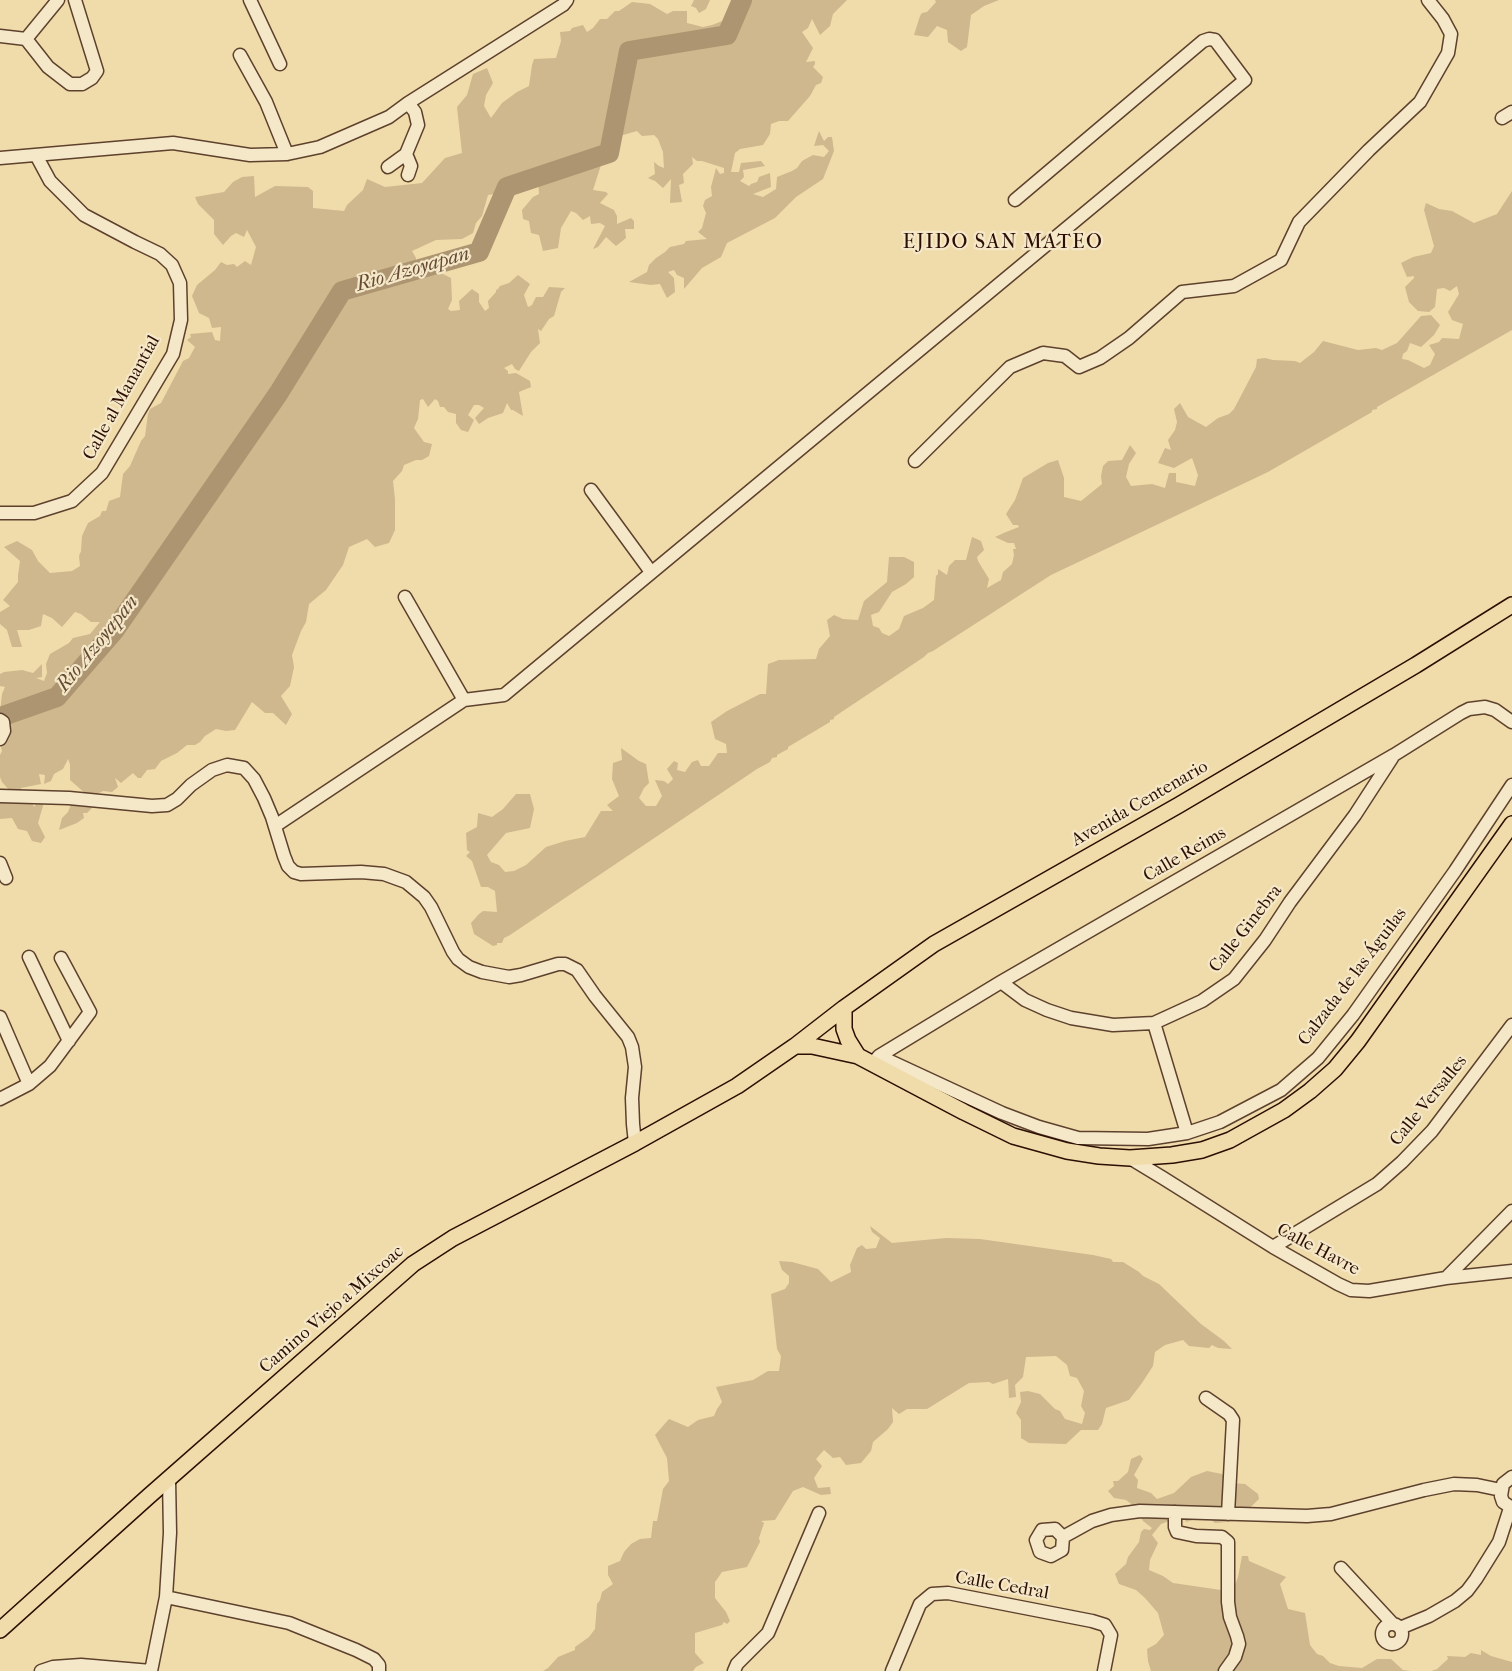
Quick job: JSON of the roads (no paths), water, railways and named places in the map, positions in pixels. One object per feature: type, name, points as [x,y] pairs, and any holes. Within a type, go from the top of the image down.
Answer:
[{"type":"main road","name":"Avenida Centenario","points":[[795,1046],[934,944],[1179,805],[1406,671],[1512,605]]},
{"type":"main road","name":"Calzada de las Águilas","points":[[795,1046],[812,1047],[876,1060],[964,1112],[1013,1136],[1067,1151],[1130,1158],[1192,1152],[1230,1140],[1284,1110],[1335,1069],[1358,1041],[1512,824]]},
{"type":"main road","points":[[844,1008],[844,1029],[858,1056]]},
{"type":"main road","name":"Camino Viejo a Mixcoac","points":[[0,1630],[413,1264],[453,1238],[635,1143],[737,1086],[795,1046]]},
{"type":"street","points":[[26,39],[58,0]]},
{"type":"street","points":[[0,36],[26,39],[48,67],[69,84],[82,84],[92,78],[96,71],[75,0]]},
{"type":"street","points":[[250,0],[280,64]]},
{"type":"street","points":[[0,158],[173,143],[250,155],[287,154],[320,147],[389,117],[563,5],[567,0]]},
{"type":"street","points":[[915,461],[1010,367],[1043,354],[1065,356],[1079,367],[1100,358],[1128,338],[1182,292],[1234,286],[1281,260],[1299,222],[1369,150],[1420,102],[1448,53],[1451,34],[1428,0]]},
{"type":"street","points":[[275,826],[464,700],[504,694],[1245,81],[1215,40],[1203,41],[1015,200]]},
{"type":"street","points":[[240,55],[266,102],[287,154]]},
{"type":"street","points":[[388,167],[406,154],[418,125],[415,112],[408,103]]},
{"type":"street","points":[[406,154],[411,166],[408,175]]},
{"type":"street","name":"Calle al Manantial","points":[[0,513],[34,513],[72,501],[102,473],[173,354],[181,320],[180,283],[172,265],[160,254],[84,215],[50,181],[36,155]]},
{"type":"street","points":[[591,490],[651,572]]},
{"type":"street","points":[[405,597],[464,700]]},
{"type":"street","name":"Calle Reims","points":[[876,1060],[1001,982],[1394,755],[1461,713],[1485,707],[1512,722]]},
{"type":"street","points":[[0,739],[4,730],[2,721]]},
{"type":"street","name":"Calle Ginebra","points":[[1001,982],[1025,1000],[1071,1018],[1113,1025],[1154,1023],[1202,1001],[1234,979],[1265,940],[1290,902],[1355,815],[1394,755]]},
{"type":"street","points":[[0,796],[69,798],[152,806],[167,805],[212,770],[227,765],[244,768],[254,779],[264,798],[288,866],[294,872],[318,875],[373,873],[384,874],[406,882],[424,897],[458,958],[482,972],[509,977],[558,964],[565,964],[577,970],[628,1037],[633,1047],[635,1067],[632,1098],[635,1143]]},
{"type":"street","name":"Calzada de las Águilas","points":[[876,1060],[1002,1113],[1078,1138],[1149,1139],[1187,1133],[1220,1122],[1281,1090],[1318,1058],[1353,1014],[1455,871],[1512,785]]},
{"type":"street","points":[[0,863],[6,878]]},
{"type":"street","points":[[29,957],[69,1041]]},
{"type":"street","points":[[0,1099],[29,1083],[50,1066],[90,1012],[62,958]]},
{"type":"street","points":[[0,1017],[29,1083]]},
{"type":"street","points":[[1154,1023],[1187,1133]]},
{"type":"street","name":"Calle Versalles","points":[[1273,1247],[1377,1184],[1402,1162],[1432,1131],[1512,1025]]},
{"type":"street","name":"Calle Havre","points":[[1130,1158],[1273,1247],[1351,1290],[1369,1291],[1446,1278],[1512,1271]]},
{"type":"street","points":[[1446,1278],[1512,1211]]},
{"type":"street","points":[[1206,1398],[1229,1414],[1233,1420],[1228,1514]]},
{"type":"street","points":[[1341,1568],[1396,1626],[1429,1616],[1467,1591],[1499,1542],[1511,1508],[1503,1502],[1501,1490],[1507,1480],[1512,1477]]},
{"type":"street","points":[[41,1671],[53,1667],[81,1665],[151,1671],[166,1597],[170,1521],[169,1479]]},
{"type":"street","points":[[1063,1538],[1092,1521],[1111,1515],[1140,1511],[1307,1516],[1331,1514],[1454,1484],[1477,1485],[1501,1490]]},
{"type":"street","points":[[1175,1512],[1177,1532],[1196,1536],[1222,1537],[1228,1542],[1228,1602],[1230,1617],[1239,1644],[1235,1657],[1225,1671]]},
{"type":"street","points":[[734,1671],[736,1664],[768,1633],[819,1513]]},
{"type":"street","name":"Calle Cedral","points":[[892,1671],[920,1604],[932,1594],[948,1593],[1105,1625],[1111,1635],[1104,1671]]},
{"type":"street","points":[[166,1597],[289,1623],[374,1659],[379,1665],[379,1671]]},
{"type":"waterway","name":"Rio Azoyapan","points":[[0,717],[57,697],[114,631],[278,394],[342,291],[479,252],[507,187],[609,153],[629,51],[727,35],[742,0]]},
{"type":"district","name":"EJIDO SAN MATEO","points":[[1003,243]]}]
